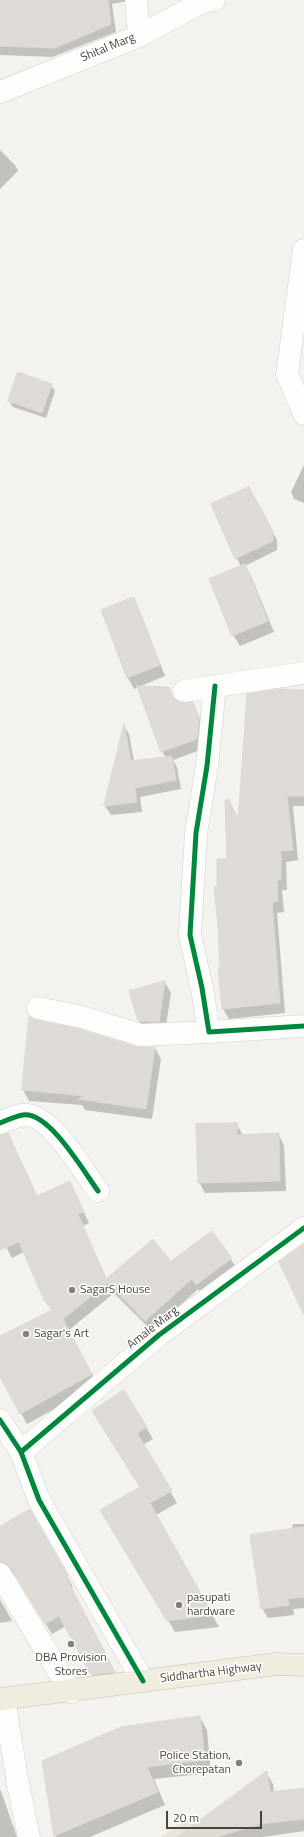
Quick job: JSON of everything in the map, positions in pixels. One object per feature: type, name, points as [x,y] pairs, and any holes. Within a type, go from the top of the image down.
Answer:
[{"type":"highway","name":"Siddhartha Highway","points":[[2,1699],[71,1692],[143,1681],[277,1664],[304,1664]]},
{"type":"street","points":[[136,0],[139,36]]},
{"type":"street","name":"Shital Marg","points":[[0,92],[139,36],[202,2],[214,0]]},
{"type":"street","points":[[303,261],[287,374],[304,414]]},
{"type":"street","points":[[184,691],[304,673]]},
{"type":"street","points":[[209,1032],[202,988],[190,936],[196,833],[207,766],[215,686]]},
{"type":"street","points":[[38,1008],[82,1017],[141,1035],[304,1026]]},
{"type":"street","points":[[0,1123],[24,1114],[41,1119],[57,1134],[98,1191]]},
{"type":"street","name":"Amale Marg","points":[[21,1452],[159,1336],[304,1228]]},
{"type":"street","points":[[0,1420],[21,1452],[39,1500],[143,1681]]},
{"type":"street","points":[[0,1574],[71,1692]]},
{"type":"street","points":[[2,1699],[29,1837]]},
{"type":"shaded area","points":[[192,1815],[208,1837],[161,1837]]},
{"type":"building","points":[[0,0],[108,0],[111,24],[55,48],[0,46]]},
{"type":"building","points":[[18,372],[52,384],[42,413],[8,401]]},
{"type":"building","points":[[249,487],[273,531],[273,541],[235,559],[211,504]]},
{"type":"building","points":[[245,564],[268,621],[232,636],[209,579]]},
{"type":"building","points":[[134,597],[160,665],[127,678],[101,610]]},
{"type":"building","points":[[137,686],[169,687],[173,698],[179,702],[193,702],[199,719],[197,739],[161,752]]},
{"type":"building","points":[[280,689],[304,690],[304,796],[287,796],[293,850],[281,851],[281,880],[277,880],[278,901],[272,902],[280,1003],[222,1009],[218,968],[220,968],[218,927],[214,887],[217,887],[217,859],[227,859],[225,800],[229,799],[238,821],[247,694]]},
{"type":"building","points":[[124,724],[131,761],[172,756],[176,780],[135,788],[137,802],[104,806]]},
{"type":"building","points":[[165,981],[159,1022],[138,1021],[129,991]]},
{"type":"building","points":[[29,1017],[36,1020],[79,1029],[137,1047],[155,1047],[146,1109],[78,1099],[85,1096],[22,1090]]},
{"type":"building","points":[[237,1123],[237,1135],[279,1133],[280,1181],[198,1183],[196,1124]]},
{"type":"building","points":[[8,1133],[37,1196],[70,1181],[84,1212],[78,1214],[106,1279],[153,1239],[171,1261],[212,1231],[232,1258],[196,1285],[192,1279],[145,1321],[108,1283],[63,1319],[92,1374],[20,1414],[0,1377],[0,1336],[52,1310],[44,1300],[19,1242],[0,1250],[0,1135]]},
{"type":"building","points":[[304,1244],[304,1315],[279,1262]]},
{"type":"building","points":[[124,1390],[147,1427],[137,1433],[172,1491],[150,1503],[213,1615],[167,1621],[100,1510],[140,1487],[92,1411]]},
{"type":"building","points":[[30,1509],[68,1576],[66,1577],[115,1672],[91,1675],[59,1616],[45,1624],[11,1568],[6,1563],[0,1562],[0,1527]]},
{"type":"building","points":[[304,1527],[304,1597],[288,1599],[289,1605],[261,1609],[250,1535]]},
{"type":"building","points":[[200,1716],[205,1760],[147,1767],[158,1792],[54,1836],[42,1761],[121,1727]]},
{"type":"building","points":[[267,1771],[270,1792],[304,1788],[304,1819],[260,1824],[217,1837],[177,1837]]},
{"type":"cycle path","points":[[215,686],[207,766],[196,833],[190,935],[202,988],[209,1032],[304,1026]]},
{"type":"cycle path","points":[[0,1123],[23,1115],[33,1116],[44,1123],[65,1144],[98,1191]]},
{"type":"cycle path","points":[[21,1452],[159,1335],[304,1228]]},
{"type":"cycle path","points":[[0,1420],[21,1452],[39,1500],[143,1681]]},
{"type":"place","name":"SagarS House","points":[[72,1290]]},
{"type":"place","name":"Sagar's Art","points":[[26,1334]]},
{"type":"place","name":"pasupati hardware","points":[[179,1605]]},
{"type":"place","name":"DBA Provision Stores","points":[[71,1644]]},
{"type":"place","name":"Police Station, Chorepatan","points":[[239,1763]]}]
